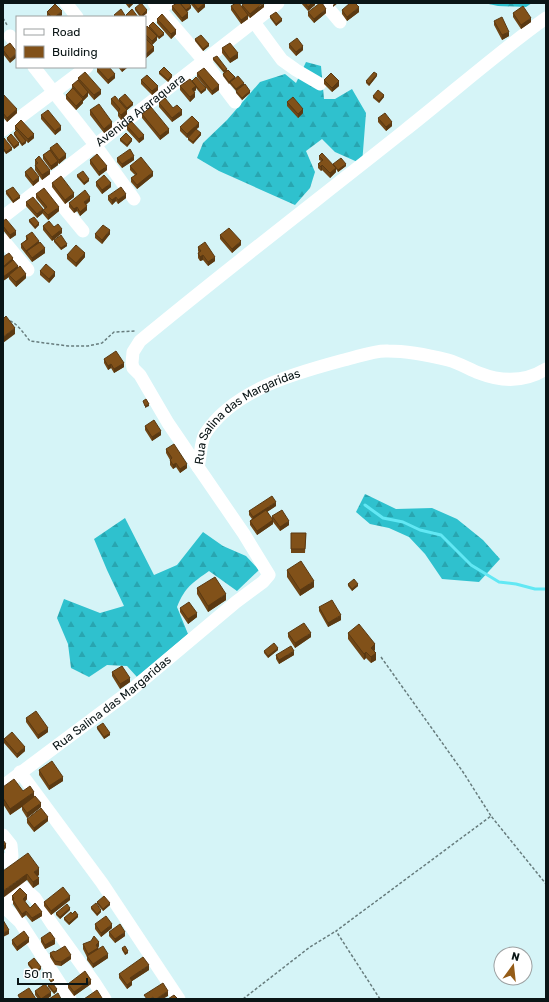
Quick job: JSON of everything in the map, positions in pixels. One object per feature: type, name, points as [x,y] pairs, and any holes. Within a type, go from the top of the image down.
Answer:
[{"type":"street","points":[[66,3],[76,16]]},
{"type":"street","name":"Avenida Araraquara","points":[[3,218],[278,3]]},
{"type":"street","points":[[324,3],[340,22]]},
{"type":"street","points":[[146,21],[161,5],[235,102]]},
{"type":"street","points":[[198,467],[168,423],[140,375],[133,368],[133,352],[140,341],[428,112],[516,39],[546,18]]},
{"type":"street","points":[[254,22],[282,60],[320,84]]},
{"type":"street","points":[[35,68],[96,146],[134,199]]},
{"type":"street","points":[[3,129],[86,68]]},
{"type":"street","points":[[45,185],[83,231]]},
{"type":"street","points":[[3,240],[28,270]]},
{"type":"street","name":"Rua Salina das Margaridas","points":[[3,786],[130,691],[236,602],[263,582],[269,575],[244,534],[198,467],[205,435],[215,422],[233,405],[261,388],[283,378],[321,366],[387,351],[449,360],[482,374],[507,380],[519,380],[538,374],[546,369]]},
{"type":"street","points":[[20,772],[102,883],[180,999]]},
{"type":"street","points":[[3,835],[10,846],[12,856],[3,862]]},
{"type":"street","points":[[3,903],[23,887],[35,898],[105,999]]},
{"type":"street","points":[[3,906],[20,922],[70,999]]},
{"type":"path","points":[[8,321],[13,322],[30,340],[68,346],[88,346],[102,343],[114,332],[150,332]]},
{"type":"path","points":[[381,657],[463,772],[491,816],[546,884]]},
{"type":"path","points":[[242,999],[310,947],[336,931],[491,816]]},
{"type":"path","points":[[336,931],[380,999]]},
{"type":"green space","points":[[484,3],[532,3],[526,7],[498,6]]},
{"type":"green space","points":[[306,62],[321,66],[324,99],[335,99],[352,89],[366,113],[362,164],[335,152],[322,139],[306,151],[315,172],[310,188],[295,205],[219,171],[197,158],[203,143],[227,120],[260,82],[285,74],[296,83]]},
{"type":"green space","points":[[365,494],[396,509],[432,508],[457,519],[483,540],[500,559],[479,582],[442,579],[425,554],[409,537],[389,528],[370,524],[356,512]]},
{"type":"green space","points":[[125,518],[154,575],[177,565],[203,532],[223,546],[246,556],[259,570],[237,591],[209,571],[186,590],[177,607],[188,634],[137,677],[127,666],[107,665],[89,677],[71,668],[68,644],[57,618],[64,599],[100,613],[124,606],[94,539]]},
{"type":"building","points":[[141,3],[147,10],[141,16],[135,8]]},
{"type":"building","points":[[180,3],[188,13],[182,18],[172,6]]},
{"type":"building","points":[[180,3],[189,3],[191,6],[186,10]]},
{"type":"building","points":[[193,3],[205,3],[198,9]]},
{"type":"building","points":[[239,3],[248,15],[241,20],[231,6]]},
{"type":"building","points":[[245,3],[263,3],[250,14],[242,5]]},
{"type":"building","points":[[305,3],[312,3],[308,7]]},
{"type":"building","points":[[322,3],[326,9],[314,19],[308,12]]},
{"type":"building","points":[[350,3],[355,3],[359,7],[347,17],[342,10]]},
{"type":"building","points":[[55,4],[62,11],[56,16],[51,16],[47,12]]},
{"type":"building","points":[[523,6],[531,18],[521,25],[513,13]]},
{"type":"building","points":[[121,9],[125,16],[115,16],[114,15]]},
{"type":"building","points":[[132,9],[137,16],[127,16],[126,15]]},
{"type":"building","points":[[276,12],[282,19],[276,24],[270,16]]},
{"type":"building","points":[[162,14],[176,30],[171,34],[157,19]]},
{"type":"building","points":[[502,17],[509,32],[502,35],[494,21]]},
{"type":"building","points":[[153,22],[164,33],[159,37],[149,26]]},
{"type":"building","points":[[147,26],[157,36],[152,41],[146,35]]},
{"type":"building","points":[[201,35],[209,44],[203,49],[195,39]]},
{"type":"building","points":[[297,38],[303,46],[296,52],[289,44]]},
{"type":"building","points":[[146,39],[154,47],[146,54]]},
{"type":"building","points":[[10,43],[16,51],[16,54],[10,59],[3,48]]},
{"type":"building","points":[[230,43],[238,53],[230,59],[222,48]]},
{"type":"building","points":[[217,56],[227,69],[224,71],[213,58]]},
{"type":"building","points":[[164,67],[172,75],[168,80],[159,72]]},
{"type":"building","points":[[97,68],[110,68],[115,74],[108,80]]},
{"type":"building","points":[[204,68],[219,85],[212,91],[197,73]]},
{"type":"building","points":[[228,70],[235,77],[229,82],[223,74]]},
{"type":"building","points":[[85,72],[101,90],[94,95],[78,78]]},
{"type":"building","points":[[374,72],[377,74],[369,84],[366,81]]},
{"type":"building","points":[[331,73],[339,81],[332,88],[324,80]]},
{"type":"building","points":[[147,75],[158,86],[152,91],[141,80]]},
{"type":"building","points":[[238,76],[244,83],[236,89],[230,82]]},
{"type":"building","points":[[196,77],[206,88],[201,92],[192,81]]},
{"type":"building","points":[[190,79],[196,86],[192,89],[195,93],[190,97],[180,86]]},
{"type":"building","points":[[78,80],[88,92],[83,97],[72,85]]},
{"type":"building","points":[[245,84],[250,91],[242,98],[236,91]]},
{"type":"building","points":[[73,88],[83,99],[76,106],[66,95]]},
{"type":"building","points":[[378,90],[384,95],[379,101],[373,96]]},
{"type":"building","points":[[3,94],[17,109],[7,118],[3,113]]},
{"type":"building","points":[[125,94],[133,103],[127,108],[119,99]]},
{"type":"building","points":[[115,96],[127,110],[121,115],[118,112],[120,109],[111,99]]},
{"type":"building","points":[[293,97],[303,109],[298,114],[287,102]]},
{"type":"building","points":[[165,98],[173,108],[177,105],[182,110],[172,118],[159,103]]},
{"type":"building","points":[[99,104],[112,122],[104,129],[90,110]]},
{"type":"building","points":[[151,107],[169,129],[160,136],[142,114]]},
{"type":"building","points":[[48,110],[61,126],[55,131],[41,115]]},
{"type":"building","points":[[385,113],[392,122],[386,127],[378,118]]},
{"type":"building","points":[[192,116],[199,123],[187,134],[180,127]]},
{"type":"building","points":[[21,120],[34,134],[28,139],[15,126]]},
{"type":"building","points":[[131,121],[144,135],[139,139],[127,126]]},
{"type":"building","points":[[196,129],[201,133],[193,142],[188,138]]},
{"type":"building","points":[[17,130],[26,141],[22,144],[14,133]]},
{"type":"building","points":[[126,133],[132,139],[127,145],[120,139]]},
{"type":"building","points":[[11,134],[19,143],[14,147],[7,138]]},
{"type":"building","points":[[4,138],[12,148],[6,152],[3,148]]},
{"type":"building","points":[[57,143],[66,154],[59,160],[50,148]]},
{"type":"building","points":[[130,149],[134,156],[122,164],[117,158]]},
{"type":"building","points":[[50,150],[58,161],[51,166],[43,155]]},
{"type":"building","points":[[322,153],[336,168],[330,173],[322,165],[321,167],[318,164],[323,160],[319,156]]},
{"type":"building","points":[[97,154],[107,166],[99,172],[90,160]]},
{"type":"building","points":[[39,156],[50,170],[42,175],[35,165],[38,163],[35,160]]},
{"type":"building","points":[[141,157],[153,172],[137,185],[131,178],[137,174],[130,166]]},
{"type":"building","points":[[341,158],[346,164],[338,170],[333,164]]},
{"type":"building","points":[[31,167],[39,177],[33,182],[25,172]]},
{"type":"building","points":[[83,171],[89,179],[84,183],[77,175]]},
{"type":"building","points":[[104,175],[111,183],[102,190],[96,182]]},
{"type":"building","points":[[61,176],[74,193],[65,200],[52,183]]},
{"type":"building","points":[[13,187],[20,196],[13,201],[6,191]]},
{"type":"building","points":[[121,187],[126,194],[118,200],[116,197],[112,200],[108,196]]},
{"type":"building","points":[[44,188],[59,207],[48,215],[43,210],[47,207],[36,194]]},
{"type":"building","points":[[85,190],[90,197],[84,202],[87,206],[80,212],[77,207],[74,209],[69,203]]},
{"type":"building","points":[[33,197],[43,209],[37,214],[26,202]]},
{"type":"building","points":[[34,217],[39,223],[35,227],[29,220]]},
{"type":"building","points":[[6,219],[16,231],[10,235],[3,226],[3,221]]},
{"type":"building","points":[[49,221],[54,227],[58,224],[62,229],[52,237],[43,226]]},
{"type":"building","points":[[103,225],[110,230],[102,240],[95,234]]},
{"type":"building","points":[[229,228],[241,241],[232,249],[220,235]]},
{"type":"building","points":[[32,232],[39,241],[26,251],[21,244],[28,239],[26,236]]},
{"type":"building","points":[[61,235],[67,244],[61,248],[54,240]]},
{"type":"building","points":[[40,242],[45,248],[32,258],[27,251]]},
{"type":"building","points":[[205,242],[215,257],[208,262],[203,255],[200,257],[198,253],[201,251],[198,247]]},
{"type":"building","points":[[76,245],[85,253],[76,263],[67,255]]},
{"type":"building","points":[[9,253],[13,258],[3,267],[3,257]]},
{"type":"building","points":[[13,260],[18,266],[3,277],[3,268]]},
{"type":"building","points":[[46,264],[55,272],[49,279],[40,271]]},
{"type":"building","points":[[20,266],[26,274],[16,282],[9,275]]},
{"type":"building","points":[[6,316],[15,328],[3,337],[3,319]]},
{"type":"building","points":[[116,351],[124,363],[114,369],[111,364],[108,366],[104,359]]},
{"type":"building","points":[[146,399],[149,404],[145,406],[143,401]]},
{"type":"building","points":[[154,420],[161,431],[152,437],[145,426]]},
{"type":"building","points":[[174,444],[187,464],[180,469],[176,463],[173,465],[170,460],[172,458],[166,449]]},
{"type":"building","points":[[272,496],[276,502],[253,517],[249,511]]},
{"type":"building","points":[[266,510],[273,520],[257,531],[250,521]]},
{"type":"building","points":[[282,510],[289,521],[280,527],[272,516]]},
{"type":"building","points":[[291,533],[306,533],[305,549],[291,549]]},
{"type":"building","points":[[301,561],[314,581],[300,590],[287,570]]},
{"type":"building","points":[[215,577],[226,594],[208,606],[197,588]]},
{"type":"building","points":[[354,579],[358,584],[352,589],[348,584]]},
{"type":"building","points":[[332,600],[341,615],[328,623],[319,607]]},
{"type":"building","points":[[189,602],[197,613],[188,619],[180,608]]},
{"type":"building","points":[[304,623],[311,633],[295,643],[288,633]]},
{"type":"building","points":[[359,624],[375,644],[371,648],[376,653],[371,657],[366,652],[364,654],[348,633]]},
{"type":"building","points":[[274,643],[278,648],[268,656],[264,651]]},
{"type":"building","points":[[291,646],[294,651],[279,660],[276,655]]},
{"type":"building","points":[[122,666],[130,678],[120,684],[112,672]]},
{"type":"building","points":[[36,711],[48,728],[38,735],[26,718]]},
{"type":"building","points":[[103,723],[110,733],[104,737],[97,727]]},
{"type":"building","points":[[12,732],[25,747],[17,754],[4,739]]},
{"type":"building","points":[[52,761],[63,777],[49,786],[39,770]]},
{"type":"building","points":[[14,779],[23,791],[30,786],[34,792],[10,809],[3,798],[3,787]]},
{"type":"building","points":[[35,796],[41,803],[27,813],[22,806]]},
{"type":"building","points":[[41,808],[48,817],[34,828],[27,819]]},
{"type":"building","points":[[3,840],[6,844],[3,847]]},
{"type":"building","points":[[28,853],[39,868],[34,872],[39,878],[33,882],[27,874],[3,891],[3,871]]},
{"type":"building","points":[[63,887],[70,896],[51,911],[44,902]]},
{"type":"building","points":[[20,888],[27,895],[23,899],[30,908],[35,903],[42,912],[32,918],[26,911],[22,914],[12,896]]},
{"type":"building","points":[[104,896],[110,903],[103,909],[97,902]]},
{"type":"building","points":[[96,903],[101,910],[97,914],[91,907]]},
{"type":"building","points":[[67,904],[70,908],[60,917],[56,913]]},
{"type":"building","points":[[75,911],[78,915],[69,923],[64,918],[71,912],[72,914]]},
{"type":"building","points":[[106,916],[112,924],[101,933],[95,924]]},
{"type":"building","points":[[3,920],[9,930],[3,933]]},
{"type":"building","points":[[120,924],[125,932],[115,939],[109,932]]},
{"type":"building","points":[[24,931],[29,938],[17,947],[12,940]]},
{"type":"building","points":[[50,932],[55,939],[45,945],[41,938]]},
{"type":"building","points":[[94,936],[99,942],[96,945],[98,948],[88,954],[83,944],[91,941]]},
{"type":"building","points":[[65,946],[71,955],[61,962],[55,961],[50,953],[55,952]]},
{"type":"building","points":[[103,946],[108,954],[93,964],[87,956]]},
{"type":"building","points":[[125,946],[128,951],[125,953],[122,948]]},
{"type":"building","points":[[143,957],[149,965],[130,978],[132,981],[127,985],[119,974]]},
{"type":"building","points":[[34,958],[41,967],[35,972],[28,963]]},
{"type":"building","points":[[85,971],[91,980],[74,992],[68,984]]},
{"type":"building","points":[[51,977],[54,980],[51,982],[49,979]]},
{"type":"building","points":[[163,983],[168,991],[156,999],[153,997],[147,999],[144,995]]},
{"type":"building","points":[[45,984],[51,992],[41,999],[35,991]]},
{"type":"building","points":[[53,984],[57,989],[54,992],[48,985]]},
{"type":"building","points":[[29,988],[36,999],[20,999],[18,995]]},
{"type":"building","points":[[97,990],[102,998],[101,999],[84,999]]},
{"type":"building","points":[[58,993],[61,999],[49,999]]},
{"type":"building","points":[[174,995],[178,999],[168,999]]},
{"type":"waterway","points":[[365,505],[383,518],[403,522],[420,530],[441,535],[471,565],[499,582],[516,584],[535,589],[546,589]]}]
